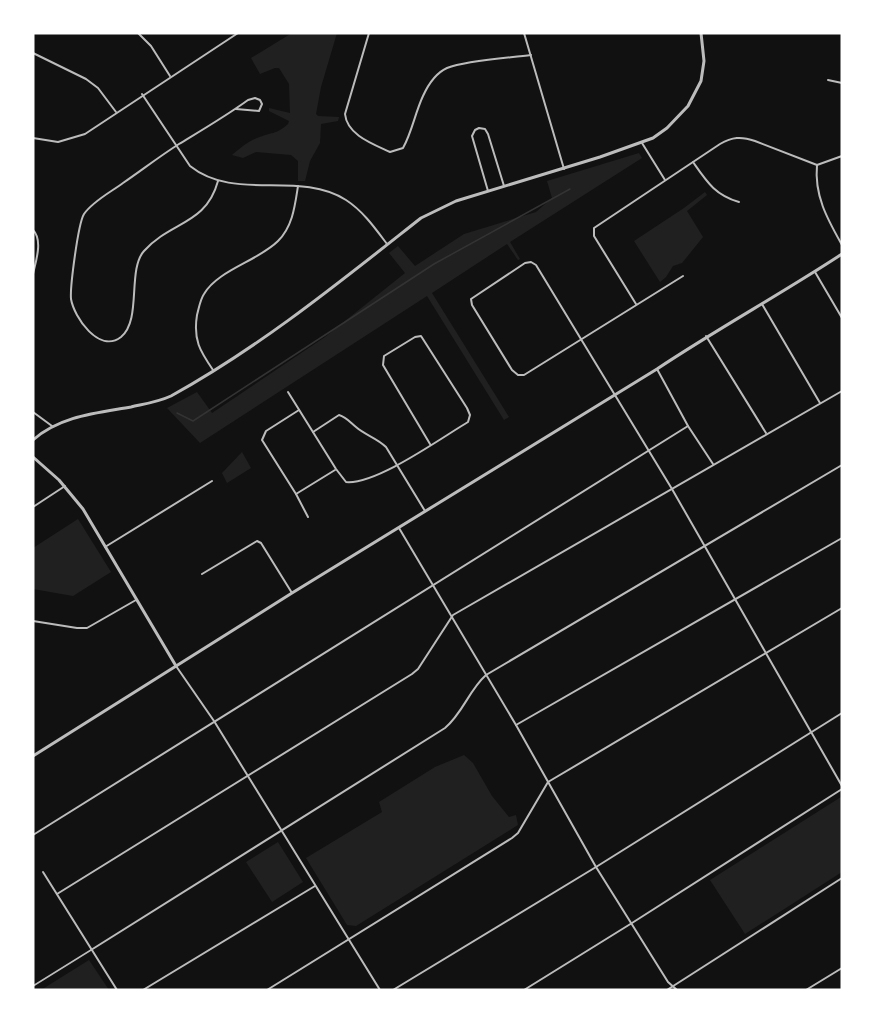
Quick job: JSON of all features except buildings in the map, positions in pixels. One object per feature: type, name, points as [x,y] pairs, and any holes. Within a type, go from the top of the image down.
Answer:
[{"type":"street","points":[[138,33],[151,46],[170,76]]},
{"type":"street","points":[[33,138],[51,142],[67,141],[84,134],[237,33]]},
{"type":"street","points":[[369,33],[345,114],[346,122],[354,132],[370,143],[390,152],[403,148],[423,96],[437,75],[447,68],[531,55]]},
{"type":"street","points":[[524,33],[564,169]]},
{"type":"street","points":[[33,440],[52,426],[95,413],[152,403],[168,397],[213,370],[300,311],[436,210],[488,191],[642,143],[667,128],[688,106],[701,81],[704,61],[701,33]]},
{"type":"street","points":[[33,53],[86,79],[98,88],[116,112]]},
{"type":"street","points":[[828,80],[842,83]]},
{"type":"street","points":[[142,94],[190,166],[207,178],[218,181],[298,185],[322,190],[344,199],[363,215],[388,244]]},
{"type":"street","points":[[218,181],[214,195],[207,206],[151,244],[141,254],[130,321],[122,336],[116,340],[107,341],[93,335],[75,311],[71,296],[83,215],[95,203],[176,146],[248,100],[255,98],[262,104],[259,111],[237,109]]},
{"type":"street","points":[[488,191],[472,136],[479,128],[485,129],[488,134],[504,186]]},
{"type":"street","points":[[636,304],[594,236],[594,228],[728,140],[740,137],[755,141],[817,165],[842,156]]},
{"type":"street","points":[[642,143],[665,180]]},
{"type":"street","points":[[693,162],[716,191],[725,198],[739,202]]},
{"type":"street","points":[[817,165],[818,194],[822,207],[842,245]]},
{"type":"street","points":[[213,370],[199,351],[196,339],[196,321],[204,292],[214,282],[278,241],[289,225],[295,208],[298,185]]},
{"type":"street","points":[[33,230],[37,233],[39,241],[33,274]]},
{"type":"street","points":[[33,756],[292,593],[616,395],[706,336],[842,254]]},
{"type":"street","points":[[524,990],[842,787],[736,598],[616,395],[581,338],[536,265],[531,262],[525,263],[471,299],[472,305],[512,370],[518,375],[524,375],[581,338],[683,276]]},
{"type":"street","points":[[815,272],[842,318]]},
{"type":"street","points":[[762,304],[820,404]]},
{"type":"street","points":[[288,392],[336,469],[349,483],[374,476],[395,466],[468,422],[470,415],[421,336],[415,337],[384,356],[383,365],[430,444]]},
{"type":"street","points":[[706,336],[766,434]]},
{"type":"street","points":[[657,369],[688,426],[713,464]]},
{"type":"street","points":[[57,894],[412,674],[418,669],[453,615],[842,391]]},
{"type":"street","points":[[299,410],[266,431],[262,440],[308,517]]},
{"type":"street","points":[[33,412],[52,426]]},
{"type":"street","points":[[313,432],[339,415],[344,416],[357,429],[380,441],[386,447],[395,466],[425,511]]},
{"type":"street","points":[[33,835],[688,426]]},
{"type":"street","points":[[33,457],[65,486],[83,509],[176,666],[214,721],[380,990]]},
{"type":"street","points":[[92,950],[445,728],[458,716],[480,680],[486,675],[842,465]]},
{"type":"street","points":[[296,494],[336,469]]},
{"type":"street","points":[[105,547],[212,481]]},
{"type":"street","points":[[33,507],[65,486]]},
{"type":"street","points":[[399,528],[453,615],[596,867],[668,982],[677,990]]},
{"type":"street","points":[[516,725],[842,538]]},
{"type":"street","points":[[202,574],[257,541],[261,543],[292,593]]},
{"type":"street","points":[[33,621],[87,628],[136,600]]},
{"type":"street","points":[[267,990],[512,838],[522,826],[548,782],[842,608]]},
{"type":"street","points":[[393,990],[596,867],[842,713]]},
{"type":"street","points":[[43,872],[117,990]]},
{"type":"street","points":[[667,990],[842,878]]},
{"type":"street","points":[[143,990],[315,886]]},
{"type":"street","points":[[806,990],[842,968]]},
{"type":"lane","points":[[33,986],[92,950]]},
{"type":"shaded area","points":[[292,33],[337,33],[321,87],[316,114],[339,117],[338,121],[321,124],[320,143],[310,161],[305,181],[298,181],[298,161],[291,155],[256,152],[243,158],[232,155],[250,141],[277,132],[288,124],[289,121],[269,111],[269,108],[290,113],[289,84],[279,68],[260,74],[251,58]]},
{"type":"shaded area","points":[[639,153],[642,158],[510,242],[520,259],[518,260],[507,244],[432,293],[509,417],[504,420],[427,296],[200,443],[167,408],[197,392],[212,413],[325,337],[405,273],[389,253],[398,246],[415,266],[464,234],[536,212],[552,198],[547,181]]},
{"type":"shaded area","points":[[705,192],[707,195],[687,211],[703,237],[682,263],[673,266],[660,282],[634,241]]},
{"type":"shaded area","points":[[242,452],[251,468],[227,483],[222,473]]},
{"type":"shaded area","points":[[78,519],[111,572],[73,596],[33,589],[33,548]]},
{"type":"shaded area","points":[[464,755],[473,763],[492,796],[509,817],[516,815],[518,825],[356,926],[347,925],[306,858],[382,812],[379,802],[435,767]]},
{"type":"shaded area","points":[[841,797],[842,872],[745,934],[710,880]]},
{"type":"shaded area","points":[[278,842],[303,882],[272,902],[246,862]]},
{"type":"shaded area","points":[[89,960],[109,990],[41,990]]},
{"type":"waterway","points":[[177,413],[193,421],[434,264],[570,189]]}]
